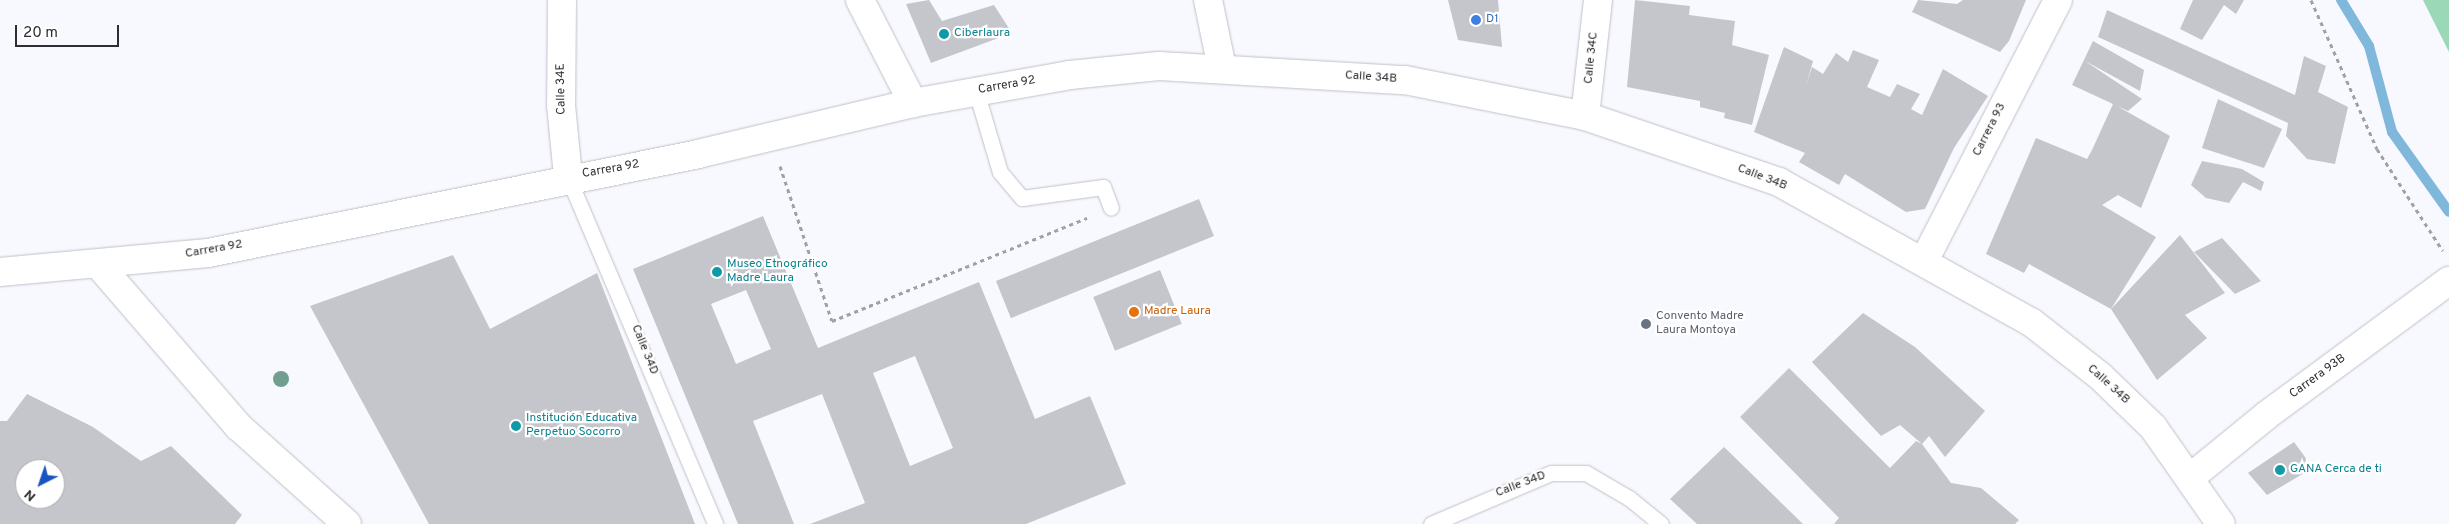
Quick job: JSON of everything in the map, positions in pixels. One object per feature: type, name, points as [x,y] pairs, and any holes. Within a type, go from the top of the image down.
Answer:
[{"type":"street","name":"Calle 34E","points":[[562,0],[561,105],[568,177]]},
{"type":"street","points":[[860,0],[913,103]]},
{"type":"street","points":[[1208,0],[1222,68]]},
{"type":"street","name":"Calle 34C","points":[[1585,116],[1598,0]]},
{"type":"street","name":"Carrera 93","points":[[1924,262],[2058,0]]},
{"type":"street","name":"Carrera 92","points":[[0,272],[99,265],[208,253],[568,177],[772,138],[913,103],[976,91],[1159,66],[1222,68]]},
{"type":"street","name":"Calle 34B","points":[[1222,68],[1405,80],[1585,116],[1779,182],[2031,322],[2100,376],[2153,427],[2191,477],[2221,524]]},
{"type":"street","points":[[99,265],[239,427],[347,524]]},
{"type":"street","name":"Carrera 93B","points":[[2191,477],[2267,414],[2449,281]]},
{"type":"lane","points":[[976,91],[1000,172],[1022,198],[1103,187],[1111,208]]},
{"type":"lane","name":"Calle 34D","points":[[568,177],[715,524]]},
{"type":"lane","name":"Calle 34D","points":[[1431,524],[1551,473],[1586,472],[1661,524]]},
{"type":"path","points":[[2311,0],[2377,150],[2449,260]]},
{"type":"path","points":[[772,138],[832,321],[1111,208]]},
{"type":"green space","points":[[2423,0],[2449,0],[2449,52]]},
{"type":"building","name":"Ciberlaura","points":[[929,0],[942,21],[994,5],[1012,33],[931,63],[906,4]]},
{"type":"building","name":"D1","points":[[1448,0],[1498,0],[1502,47],[1458,40]]},
{"type":"building","points":[[1635,0],[1690,6],[1689,15],[1735,21],[1732,45],[1769,55],[1752,125],[1724,118],[1725,113],[1700,107],[1700,101],[1627,87]]},
{"type":"building","points":[[1918,0],[1957,4],[1963,0],[2026,0],[2009,41],[2000,52],[1912,12]]},
{"type":"building","points":[[2193,0],[2244,0],[2236,14],[2224,5],[2202,40],[2180,29]]},
{"type":"building","points":[[2107,10],[2295,95],[2304,56],[2326,66],[2318,92],[2348,107],[2335,164],[2307,159],[2286,136],[2288,123],[2098,37]]},
{"type":"building","points":[[2093,41],[2144,70],[2140,91],[2085,61],[2142,99],[2128,111],[2117,106],[2170,136],[2141,208],[2118,195],[2102,205],[2156,237],[2111,309],[2029,264],[2024,273],[1986,254],[2036,138],[2087,159],[2092,150],[2113,104],[2072,85]]},
{"type":"building","points":[[1784,47],[1813,61],[1806,86],[1812,67],[1823,74],[1836,53],[1848,62],[1853,50],[1879,60],[1867,87],[1890,97],[1897,84],[1920,94],[1911,109],[1922,115],[1943,69],[1988,96],[1954,148],[1925,209],[1906,212],[1845,174],[1839,185],[1799,162],[1805,153],[1754,132]]},
{"type":"building","points":[[2218,99],[2282,129],[2264,168],[2202,148]]},
{"type":"building","points":[[2202,161],[2242,169],[2264,182],[2261,191],[2243,182],[2229,203],[2206,198],[2191,185]]},
{"type":"building","points":[[1199,199],[1214,236],[1011,318],[996,281]]},
{"type":"building","points":[[763,216],[818,348],[979,282],[1035,419],[1090,396],[1126,484],[1026,524],[810,524],[865,503],[822,394],[753,421],[794,524],[738,524],[633,269]],"holes":[[[746,290],[771,349],[736,364],[711,304]],[[915,356],[953,448],[910,466],[873,373]]]},
{"type":"building","points":[[2180,235],[2225,293],[2185,315],[2207,338],[2157,380],[2111,309]]},
{"type":"building","points":[[2222,238],[2261,281],[2235,294],[2194,252]]},
{"type":"building","name":"Institución Educativa Perpetuo Socorro","points":[[453,255],[490,329],[597,273],[695,524],[429,524],[310,306]]},
{"type":"building","points":[[1160,270],[1182,324],[1115,351],[1093,297]]},
{"type":"building","points":[[1863,313],[1915,347],[1985,411],[1945,457],[1929,436],[1922,444],[1900,425],[1881,436],[1812,362]]},
{"type":"building","points":[[1789,368],[1890,468],[1916,441],[1922,444],[1951,483],[1981,488],[2019,520],[2015,524],[1834,524],[1839,518],[1740,417]]},
{"type":"building","points":[[27,394],[93,427],[141,461],[171,446],[242,515],[235,524],[0,524],[0,421],[7,421]]},
{"type":"building","name":"GANA Cerca de ti","points":[[2294,442],[2313,468],[2267,495],[2248,473]]},
{"type":"building","points":[[1724,447],[1803,524],[1697,524],[1670,499]]},
{"type":"waterway","points":[[2341,0],[2369,46],[2392,132],[2449,212]]},
{"type":"place","name":"D1","points":[[1476,20]]},
{"type":"place","name":"Ciberlaura","points":[[944,34]]},
{"type":"place","name":"Museo Etnográfico Madre Laura","points":[[717,272]]},
{"type":"place","name":"Madre Laura","points":[[1134,312]]},
{"type":"place","name":"Convento Madre Laura Montoya","points":[[1646,324]]},
{"type":"place","name":"Institución Educativa Perpetuo Socorro","points":[[516,426]]},
{"type":"place","name":"GANA Cerca de ti","points":[[2280,470]]}]
